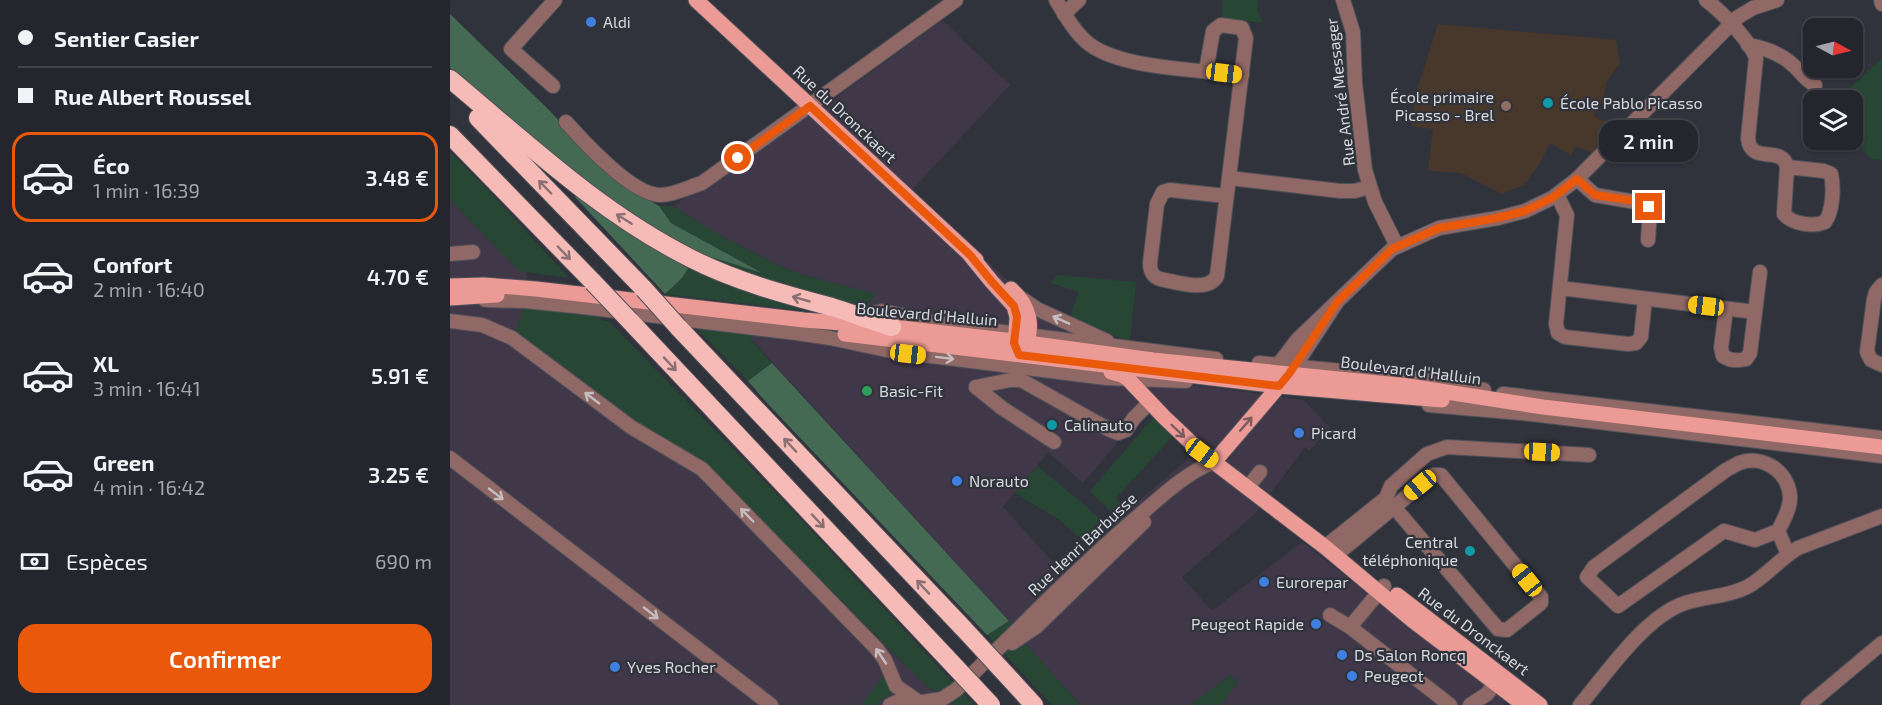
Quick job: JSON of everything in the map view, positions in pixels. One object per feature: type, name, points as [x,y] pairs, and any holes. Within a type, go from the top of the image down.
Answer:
[{"type":"highway","points":[[450,79],[564,176],[603,205],[663,244],[745,282],[892,327]]},
{"type":"highway","points":[[450,90],[644,289],[1034,705]]},
{"type":"highway","points":[[450,135],[630,321],[991,705]]},
{"type":"main road","name":"Rue du Dronckaert","points":[[696,0],[970,255],[1021,298]]},
{"type":"main road","name":"Rue du Dronckaert","points":[[970,255],[1014,306],[1020,341],[1044,362],[1116,373],[1128,379],[1193,445],[1214,462],[1499,679],[1540,705]]},
{"type":"main road","name":"Boulevard d'Halluin","points":[[450,286],[500,286],[804,320],[892,327],[1020,341],[1281,376]]},
{"type":"main road","name":"Boulevard d'Halluin","points":[[450,297],[494,295],[538,297],[1020,341],[1281,376],[1408,386],[1543,407],[1882,447]]},
{"type":"main road","points":[[1020,341],[1029,314],[1021,298]]},
{"type":"main road","name":"Rue Henri Barbusse","points":[[1214,462],[1281,376]]},
{"type":"main road","name":"Rue du Dronckaert","points":[[1499,679],[1524,705]]},
{"type":"street","points":[[553,86],[511,49],[555,0]]},
{"type":"street","points":[[566,122],[596,156],[648,193],[665,195],[702,183],[956,0]]},
{"type":"street","points":[[1056,0],[1085,40],[1110,56],[1134,62],[1242,75]]},
{"type":"street","points":[[1064,14],[1079,0]]},
{"type":"street","name":"Rue André Messager","points":[[1343,0],[1353,32],[1363,160],[1370,187],[1397,246]]},
{"type":"street","points":[[1706,0],[1754,53],[1756,64],[1748,143],[1752,151],[1756,153],[1782,157],[1785,160],[1787,166],[1784,214],[1794,222],[1818,224],[1825,222],[1829,214],[1833,184],[1831,174],[1787,166]]},
{"type":"street","name":"Rue Henri Barbusse","points":[[1281,376],[1298,339],[1383,256],[1397,246],[1439,228],[1517,214],[1557,195],[1577,179],[1730,24],[1746,10],[1777,0]]},
{"type":"street","points":[[1206,71],[1212,34],[1218,26],[1242,28],[1246,33],[1242,75],[1229,178],[1227,196],[1217,276],[1214,281],[1202,285],[1155,277],[1150,271],[1150,263],[1157,204],[1161,195],[1170,190],[1227,196]]},
{"type":"street","points":[[1748,45],[1774,52],[1793,65],[1808,81],[1815,84]]},
{"type":"street","points":[[1229,178],[1340,191],[1355,191],[1370,187]]},
{"type":"street","points":[[1577,179],[1595,195],[1647,204],[1650,210],[1647,240]]},
{"type":"street","points":[[1557,195],[1567,215],[1556,324],[1558,333],[1565,337],[1636,343],[1641,337],[1645,299]]},
{"type":"street","points":[[450,254],[473,252]]},
{"type":"street","points":[[1726,309],[1721,348],[1723,356],[1727,359],[1746,359],[1750,353],[1760,272]]},
{"type":"street","points":[[450,279],[537,284],[838,318],[882,311],[1020,341],[1120,348],[1513,412],[1882,456]]},
{"type":"street","points":[[1882,285],[1878,288],[1874,299],[1867,352],[1871,360],[1882,365]]},
{"type":"street","points":[[1560,288],[1755,312]]},
{"type":"street","points":[[1021,298],[1037,309],[1120,348],[1153,360]]},
{"type":"street","points":[[450,302],[502,300],[583,307],[824,337],[891,351],[1128,379],[1180,381],[1281,376],[1404,376],[1521,396],[1882,438]]},
{"type":"street","points":[[450,321],[482,325],[504,334],[631,427],[702,469],[877,649],[885,660],[896,686],[922,702]]},
{"type":"street","points":[[1054,442],[1002,408],[976,387],[1021,380],[1118,433],[1125,430],[1150,402]]},
{"type":"street","points":[[1331,551],[1386,498],[1391,486],[1427,454],[1447,447],[1589,455]]},
{"type":"street","points":[[450,458],[771,705]]},
{"type":"street","points":[[1751,460],[1769,464],[1784,477],[1790,496],[1786,516],[1778,531],[1755,540],[1724,531],[1618,606],[1587,577],[1594,567],[1726,470],[1751,460]]},
{"type":"street","name":"Rue Henri Barbusse","points":[[890,705],[904,700],[922,702],[942,699],[956,690],[984,664],[1036,627],[1158,509],[1202,476],[1214,462]]},
{"type":"street","points":[[1248,487],[1260,472]]},
{"type":"street","points":[[1331,551],[1394,507],[1433,475],[1441,475],[1541,597],[1541,603],[1507,630],[1498,629],[1394,507]]},
{"type":"street","points":[[1580,705],[1640,634],[1665,612],[1695,600],[1745,588],[1788,554],[1882,516]]},
{"type":"street","points":[[1778,531],[1788,554]]},
{"type":"street","points":[[1350,627],[1381,589]]},
{"type":"street","points":[[1330,615],[1350,627],[1450,705]]},
{"type":"street","points":[[1808,705],[1882,644]]},
{"type":"street","points":[[1470,705],[1482,699],[1499,679]]},
{"type":"street","name":"Rue Henri Barbusse","points":[[947,705],[956,690]]},
{"type":"shaded area","points":[[942,20],[1010,85],[910,192],[1052,320],[1127,345],[1158,382],[1304,400],[1330,428],[1309,451],[1305,447],[1255,514],[1182,577],[1212,611],[1302,542],[1506,701],[1502,705],[1221,705],[1238,682],[1230,675],[1190,705],[1081,705],[1011,628],[1013,625],[750,338],[754,335],[836,346],[875,294],[803,275],[775,264],[711,230],[673,206],[805,114],[825,106]],"holes":[[[1144,411],[1189,449],[1190,457],[1118,519],[1065,573],[1003,507],[1048,452],[1083,483]]]},
{"type":"shaded area","name":"École primaire Picasso - Brel","points":[[1438,24],[1616,40],[1620,63],[1606,83],[1604,97],[1594,116],[1611,125],[1592,153],[1576,146],[1571,155],[1550,143],[1539,165],[1524,185],[1502,194],[1461,173],[1428,171],[1433,129],[1412,126],[1415,97]]},
{"type":"shaded area","points":[[450,200],[519,271],[527,272],[523,308],[516,332],[541,354],[561,365],[639,424],[704,462],[924,684],[933,691],[940,690],[955,705],[450,705]]},
{"type":"green space","points":[[1223,0],[1258,0],[1257,11],[1264,23],[1221,18]]},
{"type":"green space","points":[[450,14],[550,111],[590,156],[659,206],[671,223],[762,273],[698,253],[682,278],[665,294],[575,197],[586,185],[502,116],[450,68]]},
{"type":"green space","points":[[1882,58],[1882,160],[1871,159],[1863,149],[1863,90],[1848,90]]},
{"type":"green space","points":[[450,152],[569,278],[519,271],[450,200]]},
{"type":"green space","points":[[659,206],[673,206],[711,230],[775,264],[803,275],[876,294],[863,311],[816,312],[665,294],[682,278],[698,252],[757,272],[671,223]]},
{"type":"green space","points":[[1057,275],[1136,282],[1130,342],[1070,316],[1079,292],[1051,283]]},
{"type":"green space","points":[[523,308],[599,317],[603,321],[609,321],[794,512],[974,705],[955,705],[940,690],[934,691],[924,684],[704,462],[639,424],[561,365],[541,354],[516,332]]},
{"type":"green space","points":[[695,327],[754,335],[750,339],[772,363],[748,381]]},
{"type":"green space","points":[[772,363],[1009,621],[987,635],[766,402],[748,381]]},
{"type":"green space","points":[[1153,418],[1174,435],[1116,498],[1129,511],[1118,519],[1090,491]]},
{"type":"green space","points":[[1037,466],[1109,528],[1091,548],[1061,521],[1015,493]]},
{"type":"green space","points":[[1009,621],[1014,625],[1011,628],[1081,705],[1052,705],[987,635]]},
{"type":"green space","points":[[886,672],[894,689],[892,692],[876,705],[861,705]]},
{"type":"green space","points":[[1230,675],[1238,682],[1221,705],[1190,705]]},
{"type":"place","name":"Aldi","points":[[591,22]]},
{"type":"place","name":"École Pablo Picasso","points":[[1548,103]]},
{"type":"place","name":"École primaire Picasso - Brel","points":[[1506,106]]},
{"type":"place","name":"Basic-Fit","points":[[867,391]]},
{"type":"place","name":"Calinauto","points":[[1052,425]]},
{"type":"place","name":"Picard","points":[[1299,433]]},
{"type":"place","name":"Norauto","points":[[957,481]]},
{"type":"place","name":"Central téléphonique","points":[[1470,551]]},
{"type":"place","name":"Eurorepar","points":[[1264,582]]},
{"type":"place","name":"Peugeot Rapide","points":[[1316,624]]},
{"type":"place","name":"Ds Salon Roncq","points":[[1342,655]]},
{"type":"place","name":"Yves Rocher","points":[[615,667]]},
{"type":"place","name":"Peugeot","points":[[1352,676]]},
{"type":"route","points":[[738,158],[810,106],[970,255],[1012,302],[1017,313],[1014,346],[1019,355],[1279,386],[1337,302],[1383,256],[1404,243],[1439,228],[1525,211],[1552,198],[1577,179],[1595,195],[1642,202],[1649,207]]}]
